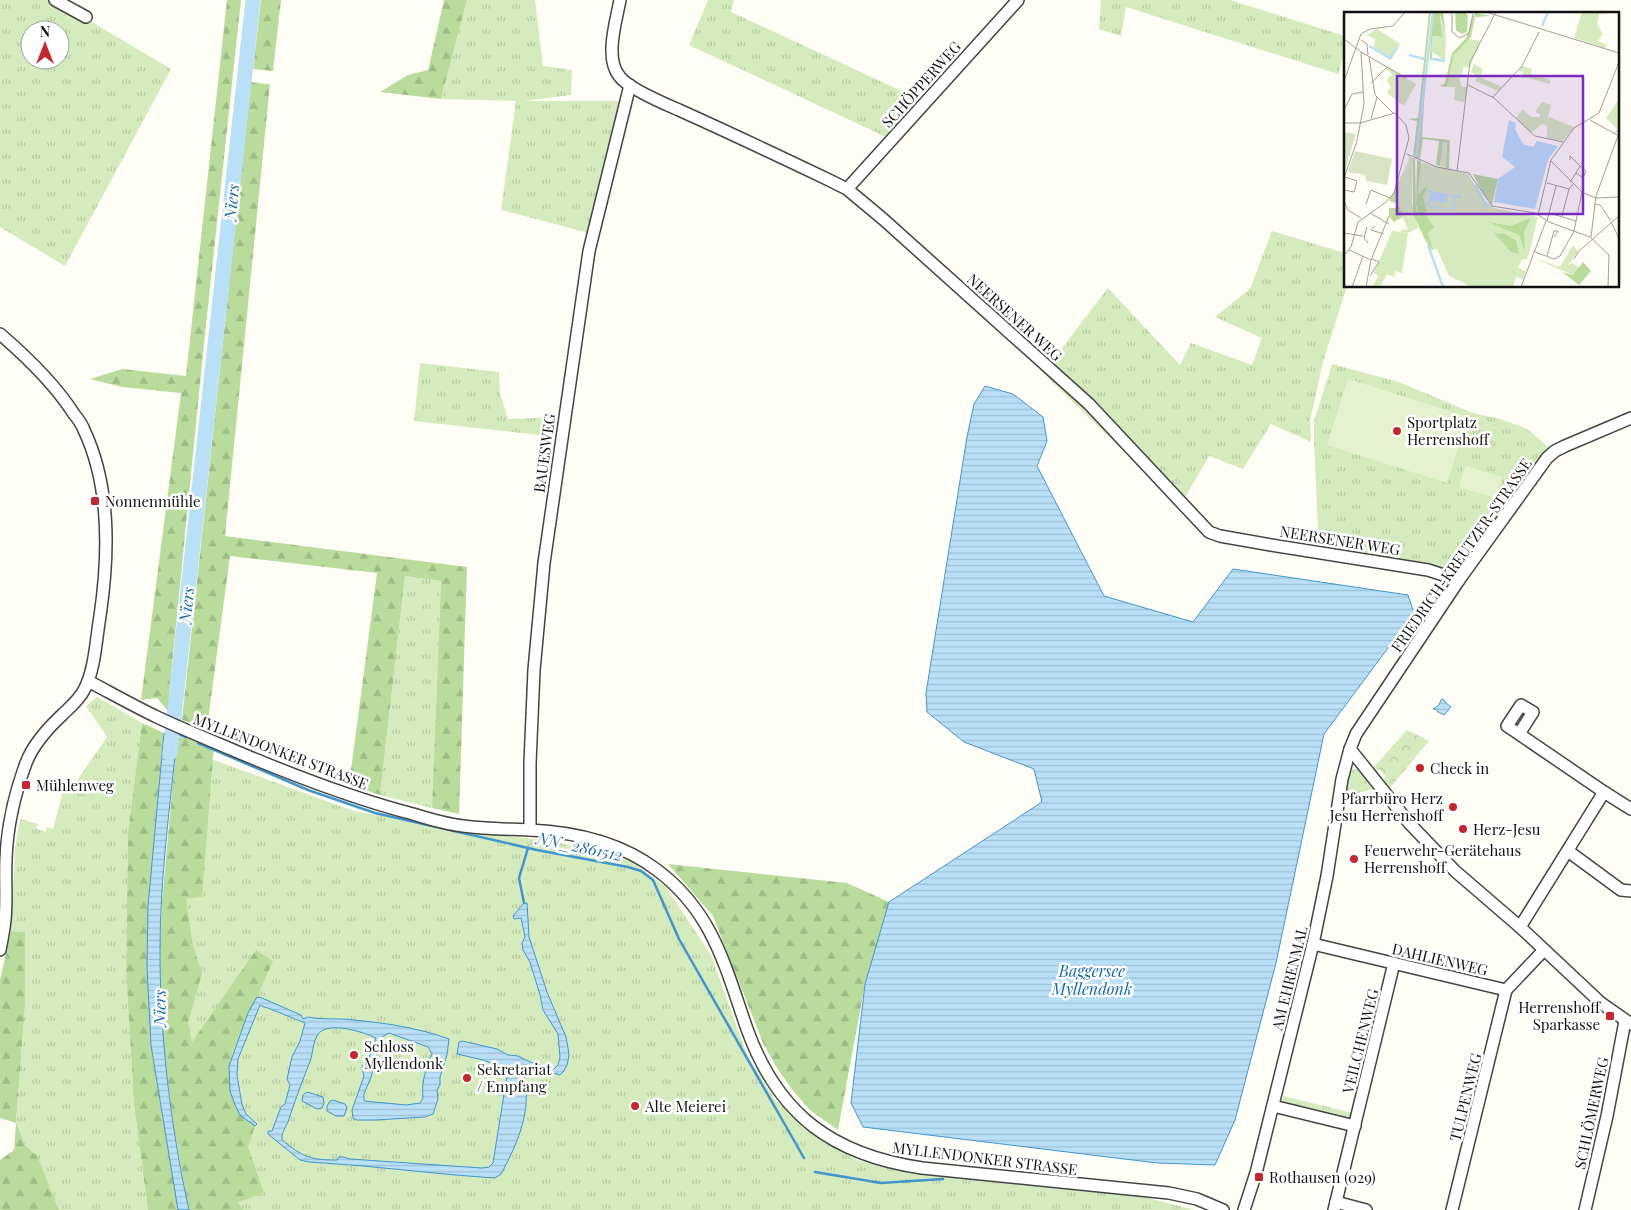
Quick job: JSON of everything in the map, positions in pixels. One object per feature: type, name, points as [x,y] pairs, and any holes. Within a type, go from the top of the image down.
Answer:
[{"type":"street","points":[[55,0],[86,17]]},
{"type":"street","name":"NEERSENER WEG","points":[[620,0],[613,38],[612,61],[620,78],[630,85],[847,189],[900,234],[1089,404],[1209,532],[1220,536],[1271,545],[1428,570],[1459,580]]},
{"type":"street","name":"SCHÖPPERWEG","points":[[847,189],[1018,0]]},
{"type":"street","name":"BAUESWEG","points":[[530,830],[530,763],[534,670],[544,562],[589,251],[630,85]]},
{"type":"street","points":[[0,334],[37,367],[62,396],[84,429],[98,469],[106,520],[106,566],[101,608],[88,681],[80,697],[52,724],[35,746],[27,761],[12,815],[7,850],[5,920],[0,950]]},
{"type":"street","name":"FRIEDRICH-KREUTZER-STRASSE","points":[[1350,749],[1360,728],[1459,580],[1552,453],[1572,442],[1631,418]]},
{"type":"street","name":"MYLLENDONKER STRASSE","points":[[88,681],[166,722],[338,792],[380,805],[463,826],[560,832],[586,837],[623,850],[654,868],[683,894],[700,915],[718,947],[752,1041],[772,1081],[803,1118],[838,1143],[875,1159],[902,1165],[1169,1193],[1197,1199],[1223,1210]]},
{"type":"street","points":[[1519,734],[1604,792],[1631,808]]},
{"type":"street","points":[[1350,749],[1428,845],[1462,878],[1520,927],[1596,999],[1628,1023]]},
{"type":"street","name":"AM EHRENMAL","points":[[1244,1210],[1252,1189],[1313,944],[1350,749]]},
{"type":"street","points":[[1520,927],[1604,792]]},
{"type":"street","points":[[1568,851],[1620,890],[1631,892]]},
{"type":"street","name":"DAHLIENWEG","points":[[1313,944],[1506,990]]},
{"type":"street","points":[[1506,990],[1544,950]]},
{"type":"street","name":"VEILCHENWEG","points":[[1335,1206],[1394,963]]},
{"type":"street","name":"TULPENWEG","points":[[1452,1210],[1506,990]]},
{"type":"street","name":"SCHLÖMERWEG","points":[[1586,1210],[1628,1023]]},
{"type":"street","points":[[1273,1106],[1355,1126]]},
{"type":"street","points":[[1335,1206],[1366,1210]]},
{"type":"green space","points":[[0,0],[55,0],[171,69],[65,266],[0,227]]},
{"type":"green space","points":[[227,0],[241,0],[205,334],[169,695],[172,704],[169,712],[157,698],[141,700],[181,393],[122,387],[90,379],[122,369],[186,376]]},
{"type":"green space","points":[[261,0],[281,0],[273,71],[253,69]]},
{"type":"green space","points":[[444,0],[467,0],[441,99],[380,92],[408,75],[428,70]]},
{"type":"green space","points":[[467,0],[535,0],[543,66],[572,70],[571,95],[524,101],[622,101],[589,233],[501,210],[516,101],[441,99]]},
{"type":"green space","points":[[708,0],[734,0],[731,12],[919,99],[886,137],[689,45]]},
{"type":"green space","points":[[1101,0],[1230,0],[1344,36],[1344,55],[1338,74],[1126,7],[1121,36],[1099,29]]},
{"type":"green space","points":[[251,82],[270,84],[225,536],[467,567],[459,814],[432,808],[441,581],[405,576],[380,795],[349,785],[377,573],[230,556],[207,728],[182,720]]},
{"type":"green space","points":[[1272,231],[1344,253],[1344,288],[1346,288],[1323,362],[1310,421],[1311,442],[1271,424],[1243,469],[1209,456],[1180,506],[1043,373],[1108,288],[1180,365],[1191,343],[1252,365],[1262,338],[1215,317],[1250,289]]},
{"type":"green space","points":[[420,363],[499,372],[500,393],[508,419],[559,417],[557,437],[414,421]]},
{"type":"green space","points":[[1332,364],[1399,382],[1473,413],[1500,419],[1528,429],[1550,449],[1461,570],[1452,572],[1319,549],[1314,421]]},
{"type":"green space","name":"Sportplatz Herrenshoff","points":[[1348,379],[1468,417],[1447,483],[1327,445]]},
{"type":"green space","points":[[1465,466],[1502,477],[1495,498],[1459,487]]},
{"type":"green space","points":[[405,576],[441,581],[432,808],[380,795]]},
{"type":"green space","points":[[97,697],[142,723],[128,834],[126,970],[134,1105],[148,1210],[59,1210],[38,1157],[25,1145],[16,1122],[25,1006],[25,932],[11,931],[15,848],[20,819],[38,824],[36,828],[46,832],[47,827],[53,829],[63,791],[69,792],[107,737],[86,706]]},
{"type":"green space","points":[[142,723],[164,733],[148,906],[147,967],[151,1045],[178,1210],[148,1210],[134,1105],[126,970],[128,832]]},
{"type":"green space","points":[[1407,730],[1429,741],[1390,788],[1383,780],[1386,777],[1379,769],[1376,771],[1373,768]]},
{"type":"green space","points":[[177,737],[198,739],[214,744],[202,897],[186,899],[193,946],[202,973],[188,1023],[192,1042],[256,950],[273,961],[248,1013],[232,1054],[230,1091],[240,1115],[255,1126],[248,1147],[264,1193],[238,1202],[243,1210],[189,1210],[174,1130],[164,1050],[160,948],[162,902]]},
{"type":"green space","points":[[200,755],[354,811],[466,831],[552,841],[628,859],[666,887],[711,955],[747,1055],[775,1100],[813,1134],[857,1160],[904,1172],[1137,1195],[1194,1210],[211,1210],[198,1155],[181,944]]},
{"type":"green space","points":[[1359,769],[1374,789],[1345,796],[1349,770]]},
{"type":"green space","points":[[668,864],[847,883],[889,902],[865,984],[838,1130],[811,1111],[794,1092],[777,1068],[763,1043],[713,916]]},
{"type":"green space","points":[[11,931],[25,932],[25,1006],[16,1122],[25,1145],[38,1157],[59,1210],[0,1210],[0,1160],[14,1150],[16,1123],[0,1118],[0,980]]},
{"type":"green space","points":[[1283,1096],[1353,1113],[1349,1119],[1286,1105],[1283,1102]]},
{"type":"water","name":"Baggersee Myllendonk","points":[[985,386],[1013,394],[1043,417],[1047,441],[1037,466],[1104,596],[1193,622],[1233,569],[1408,595],[1414,613],[1324,734],[1276,963],[1235,1120],[1215,1165],[1157,1163],[863,1127],[851,1103],[865,984],[889,902],[1042,802],[1034,769],[964,742],[927,712],[926,693],[967,437],[974,404]]},
{"type":"water","points":[[1443,699],[1451,707],[1444,715],[1433,709]]},
{"type":"water","points":[[164,733],[177,737],[160,922],[160,982],[164,1048],[171,1113],[189,1210],[178,1210],[151,1045],[147,967],[148,906]]},
{"type":"water","points":[[524,903],[527,903],[529,937],[547,992],[566,1037],[569,1056],[567,1065],[560,1075],[522,1064],[526,1108],[514,1149],[501,1174],[495,1178],[300,1160],[268,1134],[268,1131],[272,1131],[281,1107],[285,1104],[290,1085],[287,1079],[292,1057],[300,1041],[305,1023],[260,1005],[238,1059],[237,1075],[242,1105],[246,1114],[257,1124],[255,1126],[240,1115],[230,1091],[229,1066],[248,1013],[257,997],[301,1015],[303,1019],[308,1017],[348,1019],[414,1029],[449,1039],[447,1055],[440,1077],[440,1085],[437,1090],[438,1099],[433,1114],[425,1117],[376,1120],[357,1120],[353,1118],[352,1110],[364,1076],[362,1068],[366,1057],[369,1058],[376,1038],[350,1030],[329,1028],[319,1032],[315,1040],[311,1060],[283,1132],[282,1140],[302,1154],[320,1159],[337,1160],[339,1157],[343,1157],[350,1159],[489,1167],[493,1163],[508,1069],[483,1060],[457,1054],[459,1042],[462,1041],[497,1049],[508,1055],[518,1056],[530,1062],[554,1069],[558,1065],[560,1057],[558,1034],[543,1010],[530,962],[523,950],[522,943],[525,937],[521,918],[514,919],[513,916]],"holes":[[[389,1033],[428,1047],[432,1054],[424,1075],[423,1098],[420,1103],[406,1105],[364,1101],[364,1094],[371,1077],[378,1050],[384,1047],[381,1041],[382,1037]]]},
{"type":"water","points":[[307,1092],[323,1097],[324,1103],[322,1108],[317,1109],[302,1101],[303,1095]]},
{"type":"water","points":[[333,1100],[345,1104],[347,1108],[344,1116],[336,1116],[327,1111],[327,1106]]},
{"type":"waterway","name":"Niers","points":[[170,753],[253,0]]},
{"type":"waterway","name":"NN_2861512","points":[[172,732],[186,737]]},
{"type":"waterway","name":"NN_2861512","points":[[198,743],[308,790],[375,813],[537,850],[641,871],[653,880],[679,939],[804,1158]]},
{"type":"waterway","points":[[524,903],[519,878],[528,848]]},
{"type":"waterway","name":"NN_2861512","points":[[815,1172],[881,1183],[943,1179]]},
{"type":"place","name":"Sportplatz Herrenshoff","points":[[1397,431]]},
{"type":"place","name":"Nonnenmühle","points":[[95,501]]},
{"type":"place","name":"Check in","points":[[1420,768]]},
{"type":"place","name":"Mühlenweg","points":[[26,785]]},
{"type":"place","name":"Pfarrbüro Herz Jesu Herrenshoff","points":[[1453,807]]},
{"type":"place","name":"Herz-Jesu","points":[[1463,829]]},
{"type":"place","name":"Feuerwehr-Gerätehaus Herrenshoff","points":[[1354,859]]},
{"type":"place","name":"Herrenshoff Sparkasse","points":[[1610,1016]]},
{"type":"place","name":"Schloss Myllendonk","points":[[354,1055]]},
{"type":"place","name":"Sekretariat / Empfang","points":[[467,1078]]},
{"type":"place","name":"Alte Meierei","points":[[635,1106]]},
{"type":"place","name":"Rothausen (029)","points":[[1259,1177]]}]
